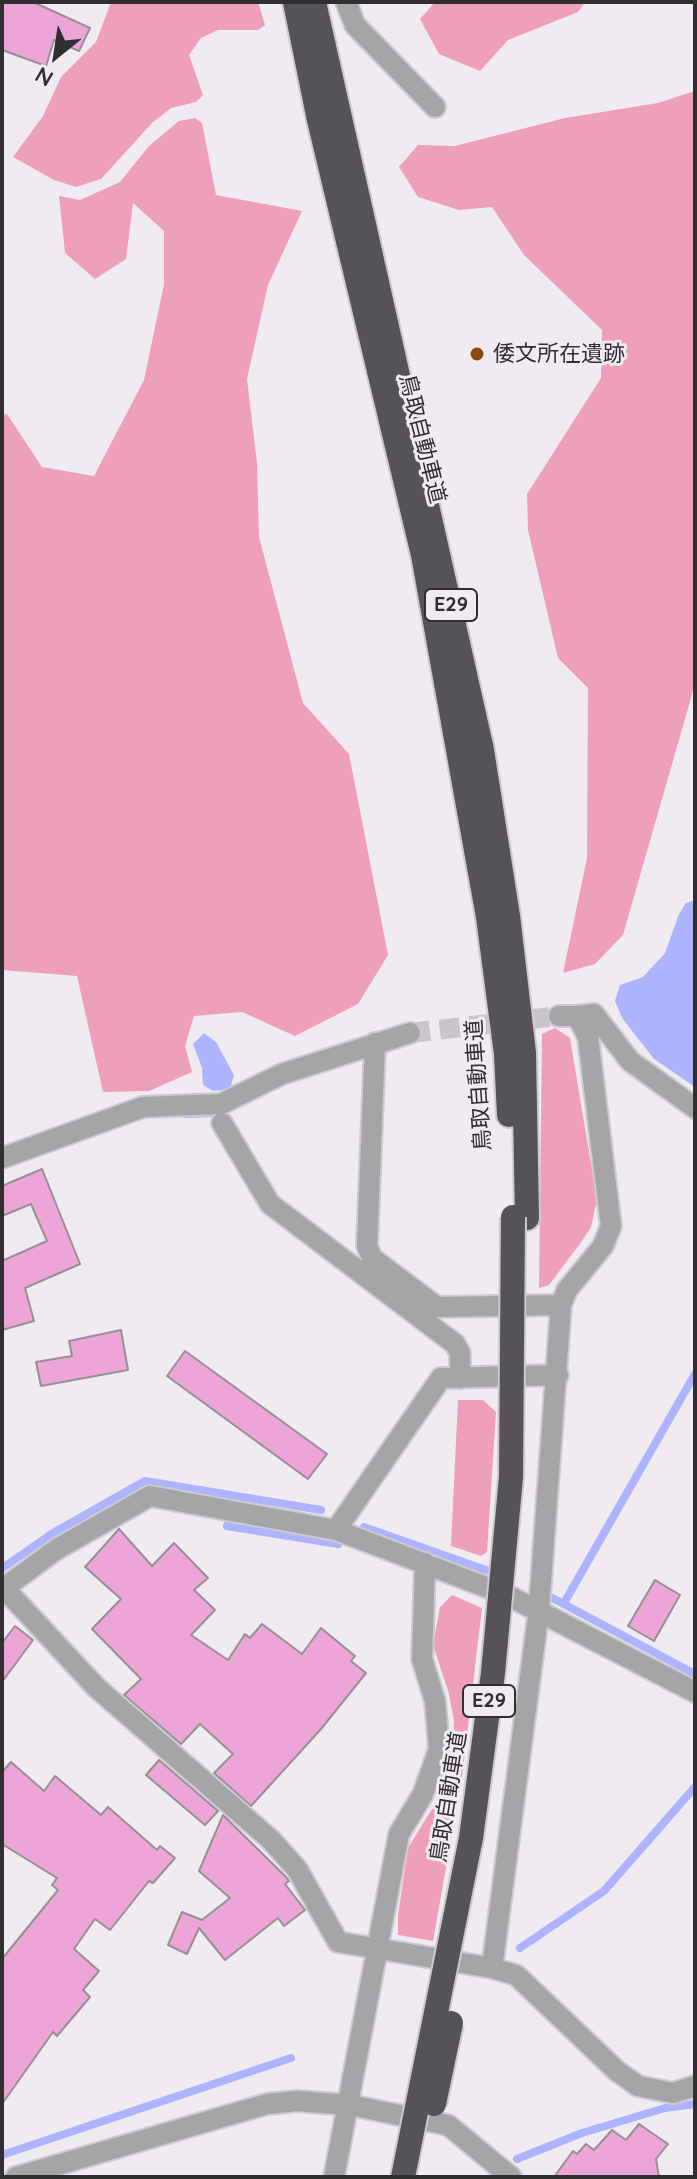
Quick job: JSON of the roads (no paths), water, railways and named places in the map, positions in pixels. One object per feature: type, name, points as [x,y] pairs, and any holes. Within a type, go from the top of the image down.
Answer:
[{"type":"highway","name":"鳥取自動車道","points":[[295,2],[319,120],[423,555],[443,660],[488,917],[506,1054],[520,1218],[527,1477],[507,1677],[484,1841],[442,2067],[417,2177]]},
{"type":"highway","name":"鳥取自動車道","points":[[314,2],[482,750],[508,916],[524,1053],[511,1477],[493,1673],[471,1838],[403,2177]]},
{"type":"street","points":[[346,2],[355,25],[435,107]]},
{"type":"street","points":[[492,1968],[539,1609],[561,1305],[567,1290],[603,1246],[611,1226],[588,1037],[568,1016],[594,1014],[630,1061],[695,1108]]},
{"type":"street","points":[[2,1158],[143,1107],[221,1104],[282,1074],[410,1033]]},
{"type":"street","points":[[375,1043],[367,1246],[372,1258],[437,1307],[561,1305]]},
{"type":"street","points":[[222,1123],[270,1204],[455,1344],[460,1353],[460,1378]]},
{"type":"street","points":[[336,1530],[441,1378],[558,1375]]},
{"type":"street","points":[[695,1692],[539,1609],[336,1530],[150,1496],[57,1549],[3,1587],[97,1688],[271,1840],[297,1869],[338,1942],[492,1968],[516,1975],[617,2071],[638,2086],[673,2093],[695,2086]]},
{"type":"street","points":[[334,2177],[399,1834],[423,1794],[439,1749],[435,1701],[422,1659],[425,1563]]},
{"type":"street","points":[[16,2177],[267,2104],[297,2101],[350,2105],[448,2125],[511,2177]]},
{"type":"water","points":[[695,900],[695,1087],[654,1059],[622,1018],[615,1001],[620,985],[643,977],[665,953],[679,914],[686,903]]},
{"type":"water","points":[[204,1033],[216,1042],[234,1075],[230,1089],[213,1091],[203,1085],[202,1068],[193,1044]]},
{"type":"waterway","points":[[186,1114],[216,1113]]},
{"type":"waterway","points":[[564,1603],[695,1374]]},
{"type":"waterway","points":[[4,1567],[53,1533],[145,1481],[321,1510]]},
{"type":"waterway","points":[[227,1526],[338,1544]]},
{"type":"waterway","points":[[364,1527],[486,1570]]},
{"type":"waterway","points":[[543,1593],[695,1674]]},
{"type":"waterway","points":[[520,1948],[604,1891],[695,1787]]},
{"type":"waterway","points":[[2,2155],[291,2058]]},
{"type":"waterway","points":[[517,2159],[582,2133],[665,2108],[695,2104]]},
{"type":"tunnel","points":[[410,1033],[559,1016]]},
{"type":"place","name":"倭文所在遺跡","points":[[477,354]]}]
